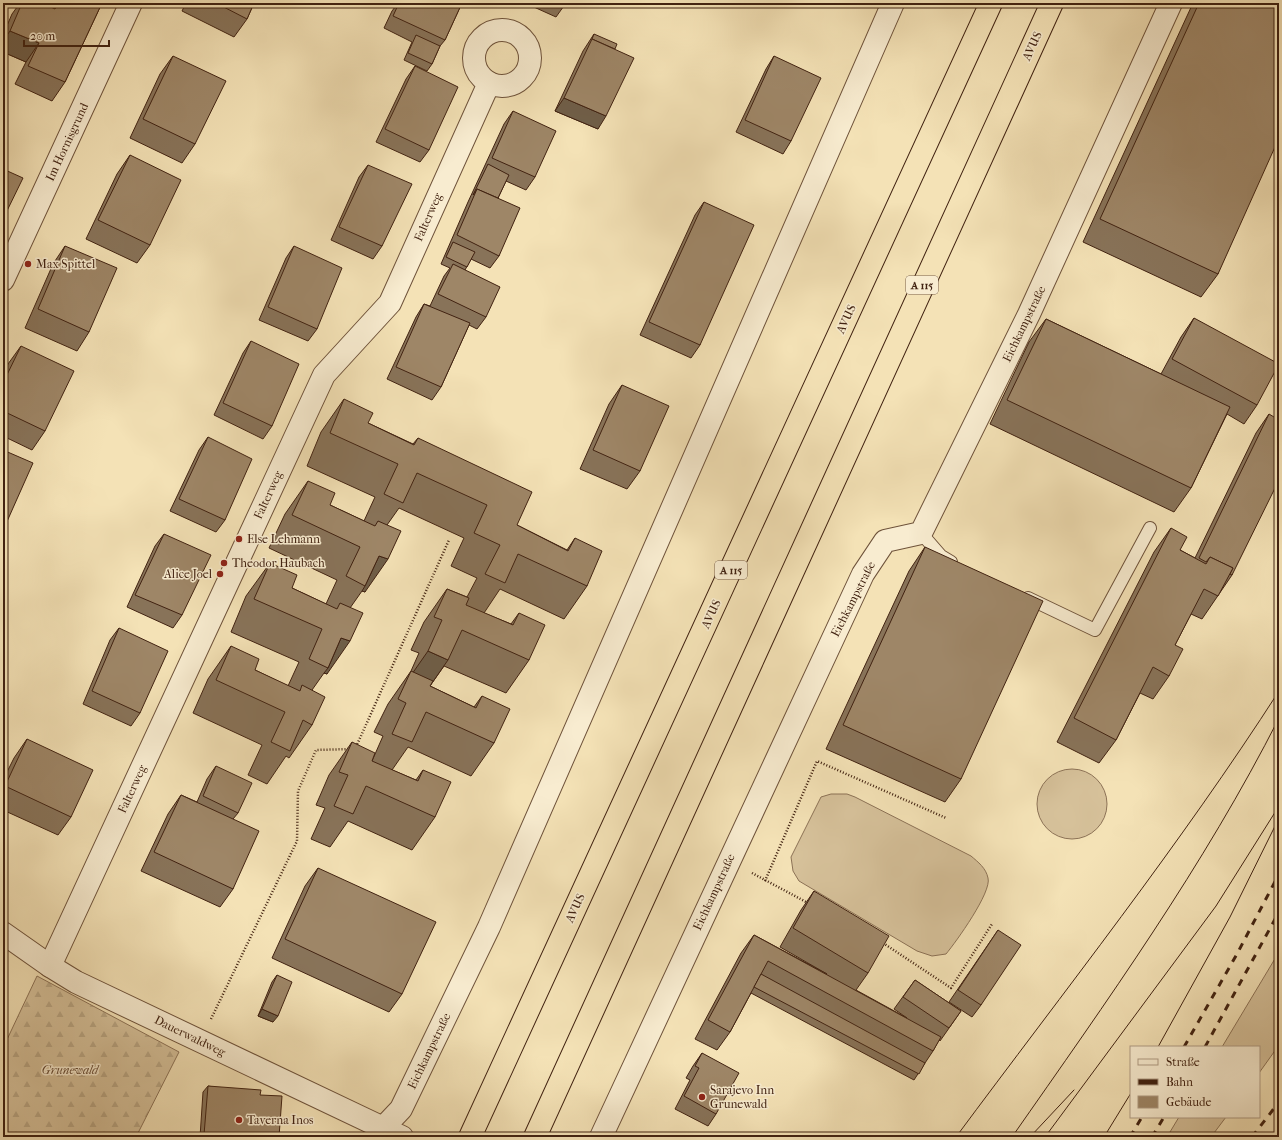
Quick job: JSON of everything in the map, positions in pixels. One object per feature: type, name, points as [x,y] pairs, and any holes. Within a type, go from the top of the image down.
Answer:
[{"type":"highway","name":"AVUS","points":[[470,1137],[991,3]]},
{"type":"highway","name":"AVUS","points":[[535,1137],[1052,3]]},
{"type":"street","name":"Eichkampstraße","points":[[388,1134],[489,927],[893,3]]},
{"type":"street","name":"Eichkampstraße","points":[[601,1137],[863,574],[885,541],[921,532],[1029,314],[1172,3]]},
{"type":"street","name":"Im Hornisgrund","points":[[3,280],[129,4]]},
{"type":"street","name":"Falterweg","points":[[50,966],[324,375],[390,302],[489,83]]},
{"type":"street","name":"Dauerwaldweg","points":[[3,933],[50,966],[76,982],[200,1041],[388,1134]]},
{"type":"lane","points":[[1018,593],[1095,630],[1150,528]]},
{"type":"lane","points":[[921,532],[941,556],[962,566]]},
{"type":"path","points":[[200,1041],[297,841],[298,791],[316,750],[355,749],[449,540]]},
{"type":"path","points":[[766,881],[817,761],[946,818]]},
{"type":"path","points":[[729,861],[814,906]]},
{"type":"path","points":[[876,939],[951,988],[992,924]]},
{"type":"green space","points":[[1072,769],[1085,772],[1097,779],[1104,791],[1107,804],[1104,817],[1097,829],[1085,836],[1072,839],[1059,836],[1047,829],[1040,817],[1037,804],[1040,791],[1047,779],[1059,772]]},
{"type":"green space","points":[[831,794],[847,794],[855,797],[971,856],[984,868],[988,878],[988,885],[985,894],[972,917],[946,954],[932,956],[917,951],[799,881],[793,871],[791,857],[821,797]]},
{"type":"green space","points":[[1279,952],[1279,1045],[1260,1072],[1260,1046],[1223,1046]]},
{"type":"green space","name":"Grunewald","points":[[37,976],[179,1052],[136,1137],[3,1137],[3,1048]]},
{"type":"green space","points":[[1178,1118],[1225,1118],[1211,1137],[1167,1137]]},
{"type":"building","points":[[22,3],[43,3],[55,9],[58,3],[102,3],[65,82],[28,66],[39,43],[10,31]]},
{"type":"building","points":[[216,3],[254,3],[247,19]]},
{"type":"building","points":[[399,3],[462,3],[445,40],[393,16]]},
{"type":"building","points":[[1199,3],[1273,3],[1279,6],[1279,138],[1218,274],[1100,219]]},
{"type":"building","points":[[594,34],[617,44],[615,49],[592,39]]},
{"type":"building","points":[[416,35],[440,46],[432,64],[408,53]]},
{"type":"building","points":[[592,39],[634,58],[606,116],[564,98]]},
{"type":"building","points":[[173,56],[226,81],[195,144],[143,119]]},
{"type":"building","points":[[774,56],[821,78],[791,141],[745,120]]},
{"type":"building","points":[[415,66],[458,87],[429,150],[385,129]]},
{"type":"building","points":[[513,111],[556,131],[535,177],[492,158]]},
{"type":"building","points":[[130,155],[181,180],[150,245],[98,220]]},
{"type":"building","points":[[488,164],[509,175],[498,198],[477,189],[473,195]]},
{"type":"building","points":[[368,165],[412,184],[382,246],[339,227]]},
{"type":"building","points":[[3,169],[23,178],[3,219]]},
{"type":"building","points":[[477,189],[520,208],[499,256],[457,235]]},
{"type":"building","points":[[704,202],[754,225],[700,345],[649,322]]},
{"type":"building","points":[[453,242],[475,252],[467,267],[446,257]]},
{"type":"building","points":[[65,246],[117,268],[89,332],[38,309]]},
{"type":"building","points":[[294,246],[342,268],[317,329],[268,307]]},
{"type":"building","points":[[453,264],[500,287],[486,317],[438,294]]},
{"type":"building","points":[[424,304],[470,323],[441,387],[396,367]]},
{"type":"building","points":[[1194,318],[1279,364],[1257,405],[1172,359]]},
{"type":"building","points":[[1046,319],[1230,407],[1191,488],[1007,400]]},
{"type":"building","points":[[251,341],[299,364],[272,426],[223,403]]},
{"type":"building","points":[[21,346],[74,371],[45,431],[3,411],[3,383]]},
{"type":"building","points":[[622,385],[669,406],[640,471],[593,450]]},
{"type":"building","points":[[344,399],[373,413],[368,423],[414,445],[418,438],[532,492],[517,525],[568,551],[575,538],[602,551],[587,586],[518,554],[505,583],[485,574],[500,545],[474,533],[487,505],[417,473],[403,503],[384,494],[398,464],[330,433]]},
{"type":"building","points":[[1269,414],[1279,420],[1279,480],[1232,575],[1230,574],[1233,568],[1210,557],[1206,562],[1199,558]]},
{"type":"building","points":[[208,437],[252,459],[225,520],[179,499]]},
{"type":"building","points":[[3,450],[33,463],[5,526],[3,526]]},
{"type":"building","points":[[308,481],[335,493],[330,505],[375,526],[378,521],[401,531],[388,559],[379,556],[365,586],[346,576],[360,547],[292,515]]},
{"type":"building","points":[[1171,528],[1187,537],[1180,550],[1206,564],[1210,557],[1233,568],[1218,596],[1204,589],[1175,645],[1183,649],[1169,676],[1153,667],[1116,740],[1074,718]]},
{"type":"building","points":[[164,534],[211,555],[182,615],[135,595]]},
{"type":"building","points":[[925,547],[1043,601],[961,779],[843,725]]},
{"type":"building","points":[[270,563],[297,575],[292,588],[337,609],[340,603],[363,613],[350,641],[341,638],[328,668],[309,659],[322,629],[254,599]]},
{"type":"building","points":[[447,589],[469,598],[466,605],[513,625],[519,613],[545,625],[529,660],[462,630],[448,660],[428,651],[442,620],[434,617]]},
{"type":"building","points":[[119,628],[168,651],[140,713],[92,691]]},
{"type":"building","points":[[231,646],[259,659],[255,670],[300,691],[302,685],[325,697],[312,725],[303,720],[290,751],[271,742],[285,712],[216,680]]},
{"type":"building","points":[[411,671],[433,681],[430,686],[476,708],[482,696],[510,709],[494,743],[426,712],[412,742],[392,734],[406,703],[398,699]]},
{"type":"building","points":[[27,739],[93,770],[71,817],[5,786]]},
{"type":"building","points":[[352,742],[375,753],[372,761],[418,781],[423,770],[451,782],[435,817],[366,786],[353,814],[334,806],[348,775],[339,772]]},
{"type":"building","points":[[216,766],[252,783],[238,813],[203,796]]},
{"type":"building","points":[[181,795],[259,831],[233,889],[154,852]]},
{"type":"building","points":[[318,868],[436,922],[402,994],[285,939]]},
{"type":"building","points":[[814,891],[889,936],[868,973],[793,928]]},
{"type":"building","points":[[998,930],[1021,945],[981,1005],[958,990]]},
{"type":"building","points":[[754,935],[941,1037],[933,1051],[768,961],[730,1032],[708,1020]]},
{"type":"building","points":[[761,974],[925,1063],[919,1074],[754,987]]},
{"type":"building","points":[[277,975],[292,982],[278,1016],[262,1009]]},
{"type":"building","points":[[915,980],[961,1011],[949,1028],[903,997]]},
{"type":"building","name":"Sarajevo Inn Grunewald","points":[[702,1053],[739,1073],[716,1114],[684,1096],[699,1068],[695,1066]]},
{"type":"building","name":"Taverna Inos","points":[[208,1086],[261,1090],[260,1095],[282,1096],[279,1137],[231,1137],[204,1135]]},
{"type":"tram line","points":[[956,1137],[1162,861],[1202,805],[1279,691]]},
{"type":"tram line","points":[[1012,1137],[1118,984],[1187,880],[1250,773],[1279,718]]},
{"type":"tram line","points":[[1045,1137],[1216,906],[1279,806]]},
{"type":"tram line","points":[[1159,1046],[1230,917],[1279,818]]},
{"type":"tram line","points":[[1030,1137],[1074,1090]]},
{"type":"tram line","points":[[1104,1137],[1130,1095]]},
{"type":"railway","points":[[1185,1046],[1237,954],[1279,874]]},
{"type":"railway","points":[[1206,1046],[1279,912]]},
{"type":"railway","points":[[1252,1137],[1279,1102]]},
{"type":"railway","points":[[1130,1137],[1141,1118]]},
{"type":"railway","points":[[1152,1137],[1163,1118]]},
{"type":"place","name":"Max Spittel","points":[[28,264]]},
{"type":"place","name":"Else Lehmann","points":[[239,539]]},
{"type":"place","name":"Theodor Haubach","points":[[224,563]]},
{"type":"place","name":"Alice Joel","points":[[220,574]]},
{"type":"place","name":"Sarajevo Inn Grunewald","points":[[702,1097]]},
{"type":"place","name":"Taverna Inos","points":[[239,1120]]}]
